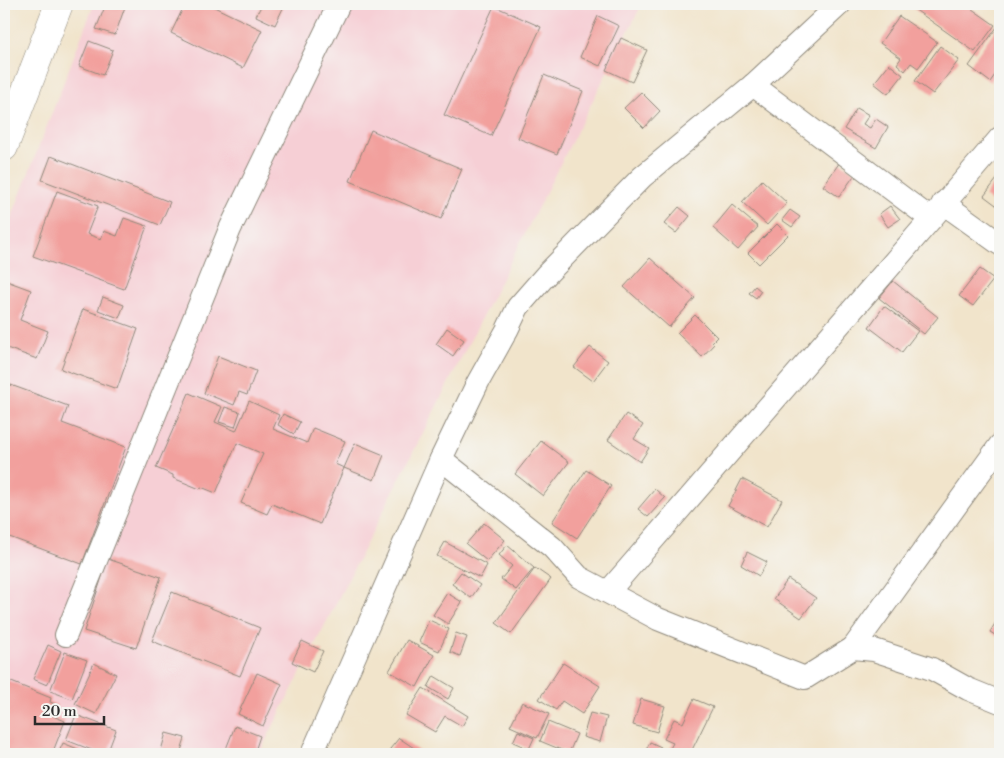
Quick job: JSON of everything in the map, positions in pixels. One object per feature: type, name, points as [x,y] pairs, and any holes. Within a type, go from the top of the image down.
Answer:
[{"type":"main road","points":[[4,147],[59,4]]},
{"type":"street","points":[[66,635],[230,229],[340,4]]},
{"type":"street","points":[[312,754],[441,459],[478,382],[518,307],[546,275],[642,176],[753,84],[840,4]]},
{"type":"street","points":[[753,84],[937,211],[1000,244]]},
{"type":"street","points":[[608,592],[1000,138]]},
{"type":"street","points":[[441,459],[552,547],[579,577],[658,619],[805,678],[853,648],[1000,445]]},
{"type":"street","points":[[853,648],[874,650],[932,669],[968,689],[1000,702]]},
{"type":"shaded area","points":[[94,4],[642,4],[259,754],[4,754],[4,237]]},
{"type":"building","points":[[106,4],[126,4],[115,35],[96,29]]},
{"type":"building","points":[[185,4],[208,4],[262,30],[243,68],[171,33]]},
{"type":"building","points":[[262,4],[285,4],[275,25],[256,16]]},
{"type":"building","points":[[907,4],[936,4],[941,7],[944,4],[965,4],[995,25],[975,52]]},
{"type":"building","points":[[494,6],[541,27],[491,136],[444,115]]},
{"type":"building","points":[[598,16],[619,26],[600,66],[580,57]]},
{"type":"building","points":[[899,16],[937,42],[918,68],[911,63],[905,71],[897,64],[901,58],[880,43]]},
{"type":"building","points":[[1000,23],[1000,68],[990,82],[969,66]]},
{"type":"building","points":[[621,38],[647,50],[632,82],[606,70]]},
{"type":"building","points":[[89,41],[113,50],[103,75],[79,66]]},
{"type":"building","points":[[940,46],[959,60],[933,94],[915,81]]},
{"type":"building","points":[[889,64],[903,75],[888,94],[874,83]]},
{"type":"building","points":[[544,75],[583,91],[557,154],[518,138]]},
{"type":"building","points":[[641,92],[660,111],[644,128],[624,108]]},
{"type":"building","points":[[857,108],[869,115],[863,124],[870,128],[876,119],[888,127],[876,148],[844,129]]},
{"type":"building","points":[[371,130],[462,169],[441,219],[350,181]]},
{"type":"building","points":[[51,156],[170,202],[160,225],[42,180]]},
{"type":"building","points":[[840,162],[856,173],[839,197],[823,186]]},
{"type":"building","points":[[997,179],[1000,182],[1000,208],[984,196]]},
{"type":"building","points":[[762,180],[787,203],[767,225],[742,202]]},
{"type":"building","points":[[57,191],[98,206],[87,234],[101,239],[104,231],[117,236],[124,218],[147,226],[124,289],[33,256]]},
{"type":"building","points":[[732,205],[758,227],[738,250],[713,228]]},
{"type":"building","points":[[890,206],[900,219],[888,227],[879,214]]},
{"type":"building","points":[[679,207],[690,216],[676,233],[664,224]]},
{"type":"building","points":[[790,210],[800,217],[792,227],[782,220]]},
{"type":"building","points":[[777,224],[788,235],[759,264],[748,253]]},
{"type":"building","points":[[650,258],[695,298],[669,327],[624,287]]},
{"type":"building","points":[[980,269],[994,279],[973,306],[959,296]]},
{"type":"building","points":[[4,280],[31,290],[20,320],[48,331],[37,359],[4,347]]},
{"type":"building","points":[[893,281],[938,317],[924,334],[879,298]]},
{"type":"building","points":[[755,286],[761,291],[756,298],[749,293]]},
{"type":"building","points":[[103,297],[124,305],[119,318],[98,310]]},
{"type":"building","points":[[884,306],[918,331],[902,352],[869,327]]},
{"type":"building","points":[[83,309],[138,329],[117,389],[61,369]]},
{"type":"building","points":[[695,315],[717,337],[712,342],[714,344],[702,357],[677,333]]},
{"type":"building","points":[[447,328],[464,340],[453,356],[436,344]]},
{"type":"building","points":[[590,347],[608,361],[593,381],[574,367]]},
{"type":"building","points":[[218,356],[256,371],[247,395],[239,392],[234,405],[204,393]]},
{"type":"building","points":[[8,384],[68,406],[62,423],[126,447],[82,564],[4,535],[4,395]]},
{"type":"building","points":[[189,393],[222,407],[215,422],[236,431],[249,401],[279,415],[273,429],[307,443],[313,428],[345,441],[335,464],[344,468],[320,524],[272,504],[267,514],[241,503],[263,454],[237,443],[216,493],[173,478],[173,475],[156,468]]},
{"type":"building","points":[[225,407],[240,412],[235,427],[219,422]]},
{"type":"building","points":[[283,414],[300,422],[294,434],[278,425]]},
{"type":"building","points":[[626,414],[643,425],[634,439],[649,448],[640,462],[608,440]]},
{"type":"building","points":[[541,441],[569,462],[543,496],[515,474]]},
{"type":"building","points":[[355,443],[384,455],[374,480],[344,468]]},
{"type":"building","points":[[586,470],[611,486],[577,538],[552,522]]},
{"type":"building","points":[[742,479],[782,500],[767,527],[728,506]]},
{"type":"building","points":[[655,489],[665,498],[648,517],[638,509]]},
{"type":"building","points":[[484,523],[505,540],[487,561],[466,544]]},
{"type":"building","points":[[445,542],[487,565],[480,578],[437,556]]},
{"type":"building","points":[[507,545],[534,568],[516,590],[501,579],[512,566],[499,555]]},
{"type":"building","points":[[747,552],[767,562],[759,576],[741,565]]},
{"type":"building","points":[[108,559],[161,577],[136,648],[84,631]]},
{"type":"building","points":[[535,568],[551,579],[511,634],[496,623]]},
{"type":"building","points":[[461,572],[480,585],[471,598],[452,584]]},
{"type":"building","points":[[788,579],[816,598],[801,618],[774,599]]},
{"type":"building","points":[[172,592],[260,628],[240,676],[152,641]]},
{"type":"building","points":[[447,593],[462,602],[448,624],[433,615]]},
{"type":"building","points":[[1000,615],[1000,638],[990,632]]},
{"type":"building","points":[[429,620],[449,629],[439,651],[419,642]]},
{"type":"building","points":[[456,633],[467,637],[460,656],[450,652]]},
{"type":"building","points":[[407,640],[434,655],[417,687],[389,671]]},
{"type":"building","points":[[302,641],[323,651],[313,672],[292,662]]},
{"type":"building","points":[[48,645],[61,651],[47,685],[33,679]]},
{"type":"building","points":[[65,652],[87,660],[72,699],[50,691]]},
{"type":"building","points":[[94,663],[116,674],[96,714],[75,704]]},
{"type":"building","points":[[563,663],[600,686],[582,714],[562,701],[556,710],[539,699]]},
{"type":"building","points":[[257,673],[282,684],[263,726],[238,714]]},
{"type":"building","points":[[434,676],[454,688],[448,699],[428,687]]},
{"type":"building","points":[[4,679],[51,698],[50,702],[57,705],[53,716],[65,721],[52,754],[4,754]]},
{"type":"building","points":[[423,688],[468,716],[462,726],[445,716],[435,732],[406,715]]},
{"type":"building","points":[[641,699],[665,706],[657,732],[633,725]]},
{"type":"building","points":[[694,699],[713,707],[690,754],[667,754],[673,743],[664,739],[674,719],[683,723]]},
{"type":"building","points":[[522,702],[549,714],[537,738],[510,726]]},
{"type":"building","points":[[590,713],[607,717],[600,742],[583,737]]},
{"type":"building","points":[[76,715],[116,730],[107,754],[102,754],[66,740]]},
{"type":"building","points":[[548,722],[577,734],[569,753],[540,741]]},
{"type":"building","points":[[235,726],[260,736],[254,754],[224,754]]},
{"type":"building","points":[[518,731],[534,738],[529,749],[513,742]]},
{"type":"building","points":[[166,733],[185,738],[180,754],[160,754]]},
{"type":"building","points":[[399,738],[423,754],[395,754],[390,749]]},
{"type":"building","points":[[650,742],[661,747],[657,754],[644,754]]},
{"type":"building","points":[[63,743],[90,754],[58,754]]}]
